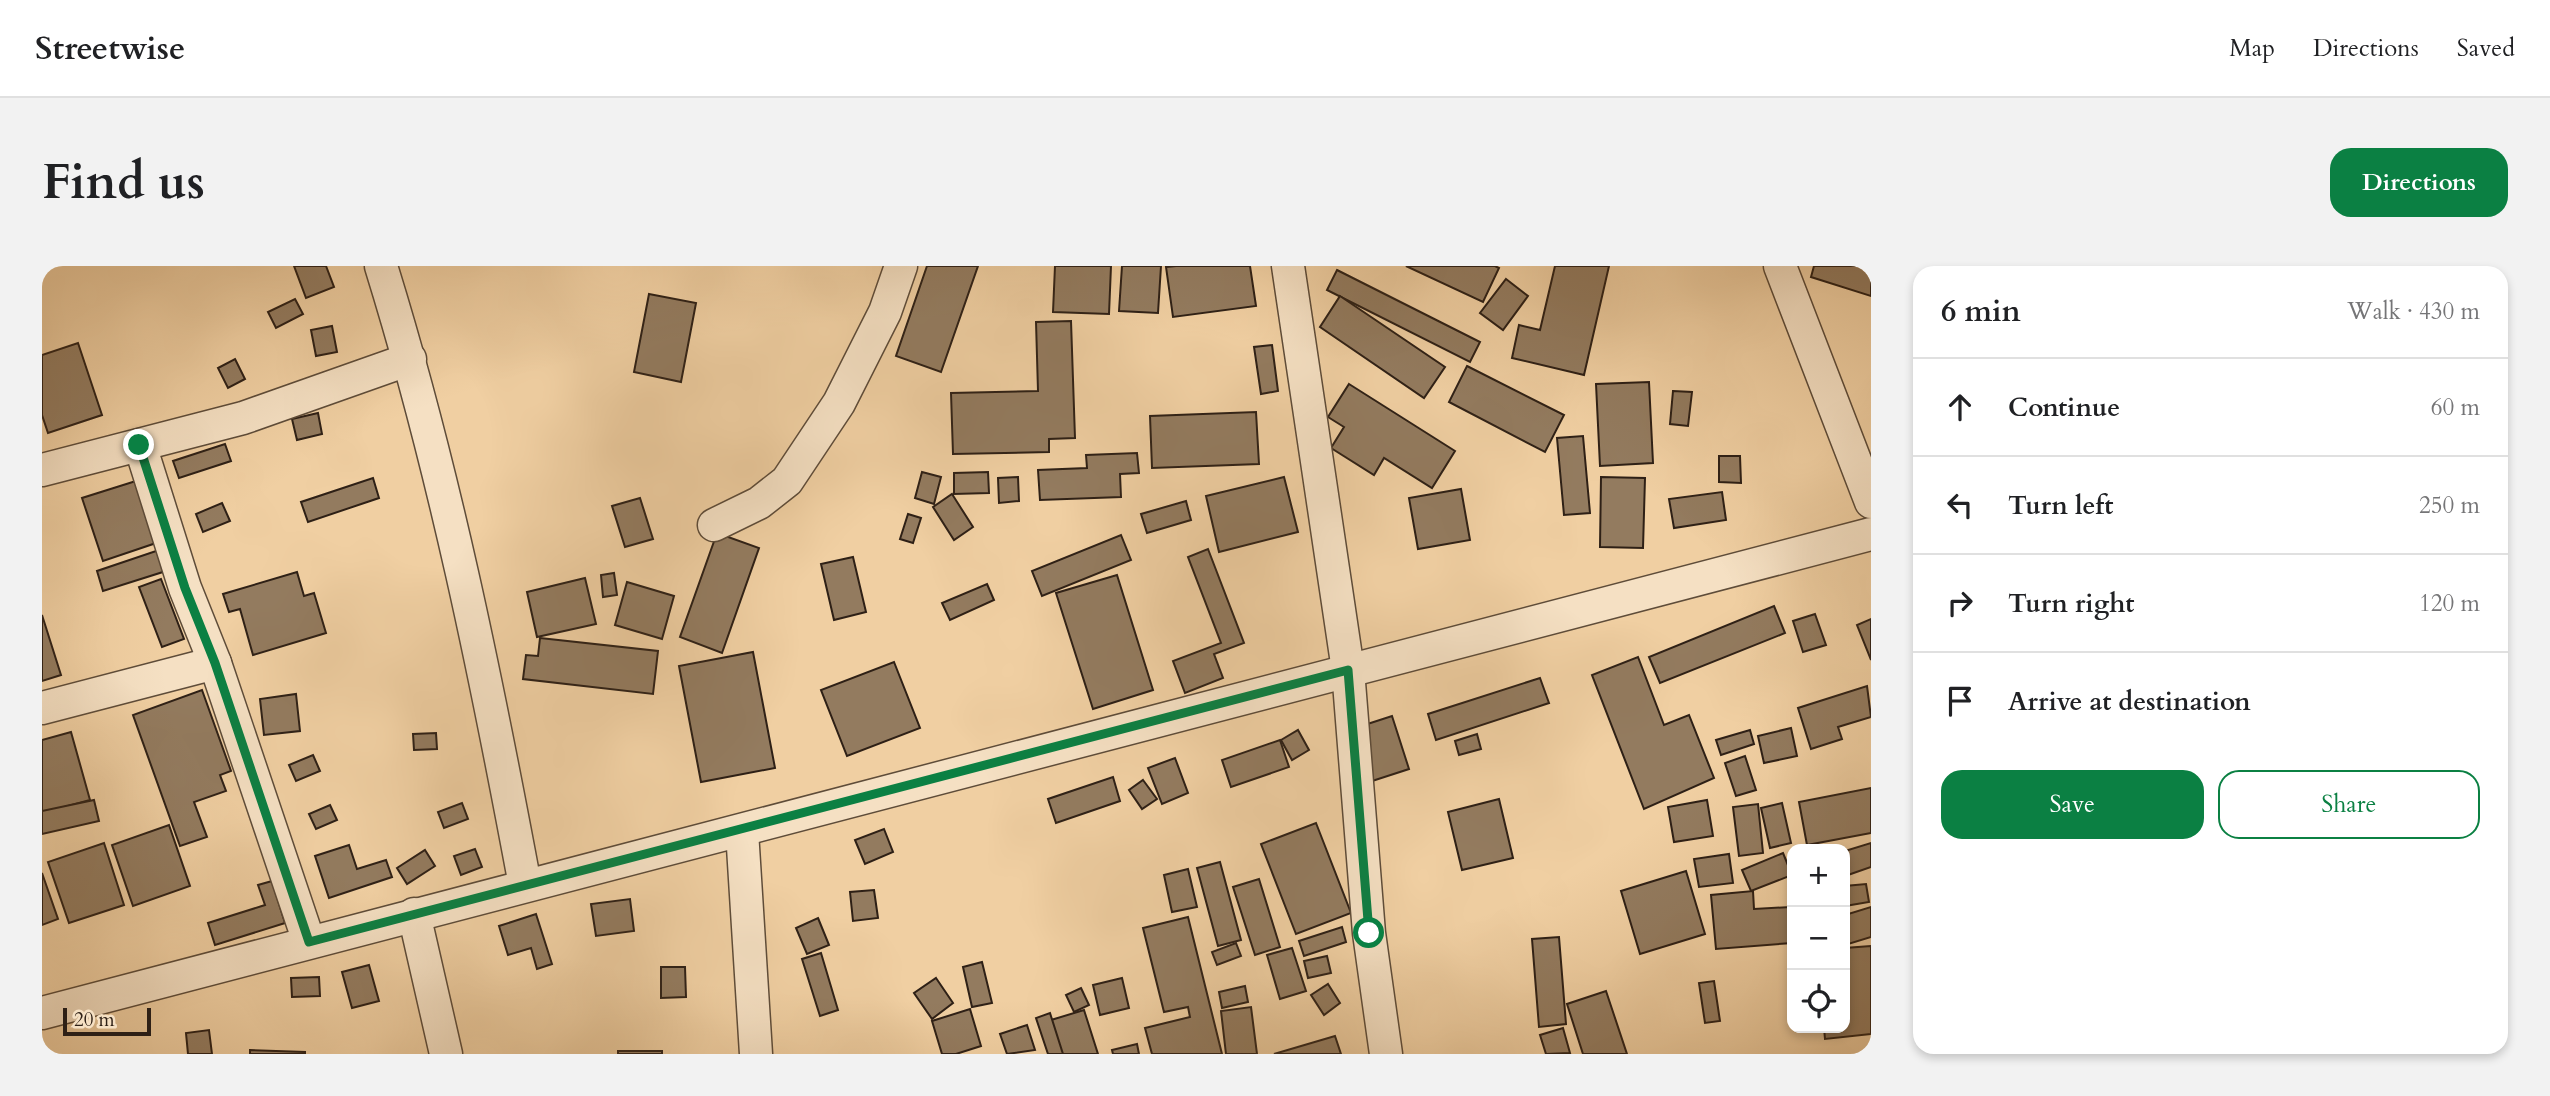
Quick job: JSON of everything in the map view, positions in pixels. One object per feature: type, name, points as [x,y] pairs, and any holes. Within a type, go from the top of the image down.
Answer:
[{"type":"street","points":[[381,266],[410,359],[481,653],[525,885]]},
{"type":"street","points":[[714,525],[759,503],[787,481],[839,403],[885,312],[901,266]]},
{"type":"street","points":[[1287,266],[1348,670],[1369,933],[1385,1054]]},
{"type":"street","points":[[1780,266],[1871,502]]},
{"type":"street","points":[[42,470],[243,418],[410,359]]},
{"type":"street","points":[[139,445],[185,588],[215,663],[309,942]]},
{"type":"street","points":[[42,1013],[1871,534]]},
{"type":"street","points":[[42,708],[215,663]]},
{"type":"street","points":[[742,831],[756,1054]]},
{"type":"street","points":[[414,914],[446,1054]]},
{"type":"building","points":[[294,266],[326,266],[334,287],[306,298]]},
{"type":"building","points":[[927,266],[978,266],[941,372],[896,356]]},
{"type":"building","points":[[1055,266],[1111,266],[1109,314],[1053,312]]},
{"type":"building","points":[[1122,266],[1161,266],[1158,313],[1119,311]]},
{"type":"building","points":[[1250,266],[1256,306],[1173,317],[1166,267]]},
{"type":"building","points":[[1406,266],[1495,266],[1499,268],[1483,302]]},
{"type":"building","points":[[1555,266],[1609,266],[1584,375],[1512,358],[1519,325],[1540,330]]},
{"type":"building","points":[[1814,266],[1871,266],[1871,296],[1811,277]]},
{"type":"building","points":[[1337,270],[1480,342],[1470,362],[1327,290]]},
{"type":"building","points":[[1506,279],[1528,296],[1503,330],[1480,313]]},
{"type":"building","points":[[649,294],[696,303],[681,382],[634,372]]},
{"type":"building","points":[[1340,296],[1445,367],[1424,398],[1320,327]]},
{"type":"building","points":[[295,299],[303,314],[276,328],[268,312]]},
{"type":"building","points":[[1071,321],[1075,438],[1049,439],[1049,452],[953,454],[951,393],[1038,391],[1036,322]]},
{"type":"building","points":[[332,326],[337,352],[316,356],[311,330]]},
{"type":"building","points":[[78,343],[102,415],[48,433],[42,415],[42,355]]},
{"type":"building","points":[[1272,345],[1278,391],[1261,394],[1254,347]]},
{"type":"building","points":[[235,359],[245,379],[228,388],[218,368]]},
{"type":"building","points":[[1467,366],[1564,415],[1545,452],[1449,402]]},
{"type":"building","points":[[1649,382],[1653,463],[1600,466],[1596,384]]},
{"type":"building","points":[[1349,384],[1455,451],[1432,488],[1384,458],[1374,475],[1331,448],[1344,427],[1328,417]]},
{"type":"building","points":[[1673,391],[1692,392],[1688,426],[1670,424]]},
{"type":"building","points":[[1256,412],[1259,464],[1152,468],[1150,416]]},
{"type":"building","points":[[318,413],[322,434],[297,440],[292,419]]},
{"type":"building","points":[[1583,436],[1590,513],[1564,515],[1557,438]]},
{"type":"building","points":[[225,444],[231,461],[179,478],[173,461]]},
{"type":"building","points":[[1137,453],[1139,473],[1120,474],[1121,497],[1040,500],[1038,470],[1087,468],[1086,455]]},
{"type":"building","points":[[1719,456],[1740,456],[1741,483],[1719,482]]},
{"type":"building","points":[[922,472],[941,477],[934,504],[915,498]]},
{"type":"building","points":[[988,472],[989,493],[954,494],[954,473]]},
{"type":"building","points":[[1018,477],[1019,501],[999,503],[998,478]]},
{"type":"building","points":[[1284,477],[1298,532],[1219,552],[1206,496]]},
{"type":"building","points":[[1601,477],[1645,478],[1643,548],[1600,547]]},
{"type":"building","points":[[373,478],[379,498],[308,522],[301,502]]},
{"type":"building","points":[[139,480],[159,542],[103,561],[82,498]]},
{"type":"building","points":[[1461,489],[1470,540],[1418,549],[1409,498]]},
{"type":"building","points":[[1722,492],[1726,520],[1674,528],[1669,499]]},
{"type":"building","points":[[952,494],[973,527],[954,540],[933,507]]},
{"type":"building","points":[[640,498],[653,539],[625,547],[612,506]]},
{"type":"building","points":[[1186,501],[1191,520],[1147,533],[1141,514]]},
{"type":"building","points":[[222,503],[230,521],[203,532],[196,514]]},
{"type":"building","points":[[908,514],[921,518],[913,543],[900,539]]},
{"type":"building","points":[[717,533],[759,548],[722,653],[680,637]]},
{"type":"building","points":[[1121,535],[1131,560],[1042,596],[1032,571]]},
{"type":"building","points":[[1208,549],[1244,643],[1214,654],[1223,678],[1185,693],[1173,661],[1221,643],[1188,557]]},
{"type":"building","points":[[159,550],[166,571],[103,591],[97,571]]},
{"type":"building","points":[[853,557],[866,612],[834,620],[821,564]]},
{"type":"building","points":[[297,572],[304,596],[314,593],[326,633],[253,655],[240,609],[229,612],[223,594]]},
{"type":"building","points":[[614,573],[617,595],[603,597],[601,575]]},
{"type":"building","points":[[1117,575],[1153,690],[1093,709],[1056,593]]},
{"type":"building","points":[[585,578],[596,624],[537,637],[527,592]]},
{"type":"building","points":[[161,579],[184,639],[162,647],[139,587]]},
{"type":"building","points":[[627,582],[674,596],[662,639],[615,625]]},
{"type":"building","points":[[987,584],[994,600],[950,620],[942,603]]},
{"type":"building","points":[[1774,606],[1785,633],[1660,683],[1649,657]]},
{"type":"building","points":[[1815,614],[1826,645],[1803,652],[1793,621]]},
{"type":"building","points":[[42,615],[61,675],[42,681]]},
{"type":"building","points":[[1871,619],[1871,660],[1857,625]]},
{"type":"building","points":[[540,638],[658,651],[653,694],[523,679],[526,655],[538,656]]},
{"type":"building","points":[[753,652],[775,768],[701,782],[679,666]]},
{"type":"building","points":[[1638,657],[1664,725],[1689,715],[1714,778],[1644,809],[1592,675]]},
{"type":"building","points":[[894,662],[920,728],[847,756],[821,690]]},
{"type":"building","points":[[1540,678],[1549,703],[1436,740],[1428,714]]},
{"type":"building","points":[[1867,686],[1871,717],[1838,727],[1842,739],[1811,749],[1798,708]]},
{"type":"building","points":[[202,690],[231,771],[220,775],[226,791],[194,802],[207,837],[180,846],[133,715]]},
{"type":"building","points":[[296,694],[300,731],[264,735],[260,699]]},
{"type":"building","points":[[1392,716],[1409,769],[1363,784],[1346,731]]},
{"type":"building","points":[[1791,728],[1797,756],[1764,763],[1758,736]]},
{"type":"building","points":[[1298,730],[1309,750],[1292,760],[1281,740]]},
{"type":"building","points":[[1750,730],[1754,744],[1721,755],[1716,740]]},
{"type":"building","points":[[71,732],[90,800],[42,813],[42,740]]},
{"type":"building","points":[[436,733],[437,749],[414,750],[413,734]]},
{"type":"building","points":[[1477,734],[1481,749],[1459,755],[1455,741]]},
{"type":"building","points":[[1280,740],[1289,767],[1231,787],[1222,760]]},
{"type":"building","points":[[313,755],[320,771],[296,781],[289,765]]},
{"type":"building","points":[[1745,756],[1756,790],[1736,796],[1725,763]]},
{"type":"building","points":[[1175,758],[1188,793],[1162,804],[1148,768]]},
{"type":"building","points":[[1113,777],[1120,801],[1056,823],[1048,799]]},
{"type":"building","points":[[1143,780],[1157,799],[1142,809],[1129,790]]},
{"type":"building","points":[[1871,788],[1871,833],[1807,844],[1799,802]]},
{"type":"building","points":[[1499,799],[1513,858],[1462,870],[1448,812]]},
{"type":"building","points":[[94,800],[99,821],[42,834],[42,811]]},
{"type":"building","points":[[1707,800],[1713,836],[1674,842],[1668,807]]},
{"type":"building","points":[[462,803],[468,819],[444,828],[438,812]]},
{"type":"building","points":[[1782,803],[1791,843],[1770,848],[1761,808]]},
{"type":"building","points":[[1758,804],[1763,853],[1739,856],[1733,807]]},
{"type":"building","points":[[330,805],[337,820],[316,829],[309,814]]},
{"type":"building","points":[[1316,823],[1351,913],[1296,934],[1261,844]]},
{"type":"building","points":[[169,825],[190,886],[133,906],[112,845]]},
{"type":"building","points":[[884,829],[893,852],[865,864],[855,840]]},
{"type":"building","points":[[104,843],[124,905],[69,923],[48,862]]},
{"type":"building","points":[[1871,843],[1871,867],[1850,874],[1850,849]]},
{"type":"building","points":[[349,845],[357,869],[386,860],[392,877],[329,898],[315,856]]},
{"type":"building","points":[[475,849],[482,867],[461,875],[454,856]]},
{"type":"building","points":[[425,850],[435,866],[407,884],[397,868]]},
{"type":"building","points":[[1783,853],[1787,863],[1787,877],[1751,891],[1742,870]]},
{"type":"building","points":[[1729,854],[1733,883],[1699,887],[1694,859]]},
{"type":"building","points":[[1220,862],[1241,940],[1218,946],[1197,868]]},
{"type":"building","points":[[1188,869],[1197,907],[1172,912],[1164,875]]},
{"type":"building","points":[[1686,871],[1705,934],[1640,954],[1621,891]]},
{"type":"building","points":[[42,873],[58,919],[42,925]]},
{"type":"building","points":[[1259,879],[1280,947],[1255,955],[1233,887]]},
{"type":"building","points":[[272,881],[285,923],[215,945],[208,923],[265,905],[258,885]]},
{"type":"building","points":[[1866,884],[1869,902],[1850,905],[1850,886]]},
{"type":"building","points":[[874,890],[878,918],[853,921],[850,892]]},
{"type":"building","points":[[1753,891],[1754,909],[1787,907],[1787,943],[1716,949],[1711,895]]},
{"type":"building","points":[[630,899],[634,931],[596,936],[591,904]]},
{"type":"building","points":[[1871,907],[1871,937],[1850,943],[1850,913]]},
{"type":"building","points":[[536,914],[552,964],[537,969],[531,948],[508,955],[499,926]]},
{"type":"building","points":[[1188,917],[1222,1054],[1152,1054],[1145,1028],[1190,1017],[1188,1007],[1164,1012],[1143,928]]},
{"type":"building","points":[[818,918],[829,945],[807,954],[796,928]]},
{"type":"building","points":[[1342,927],[1346,942],[1304,956],[1299,941]]},
{"type":"building","points":[[1559,937],[1566,1024],[1539,1027],[1532,939]]},
{"type":"building","points":[[1236,943],[1241,956],[1217,965],[1212,952]]},
{"type":"building","points":[[1871,946],[1871,1034],[1825,1039],[1824,1033],[1850,1033],[1850,948]]},
{"type":"building","points":[[1292,948],[1306,991],[1280,999],[1267,955]]},
{"type":"building","points":[[821,953],[838,1010],[820,1016],[802,959]]},
{"type":"building","points":[[1327,956],[1331,973],[1308,978],[1304,961]]},
{"type":"building","points":[[982,962],[992,1003],[972,1007],[963,967]]},
{"type":"building","points":[[369,965],[379,1001],[352,1008],[342,972]]},
{"type":"building","points":[[661,967],[685,967],[686,997],[661,998]]},
{"type":"building","points":[[319,977],[320,996],[292,997],[291,978]]},
{"type":"building","points":[[936,978],[953,1003],[932,1019],[914,993]]},
{"type":"building","points":[[1122,978],[1129,1008],[1100,1015],[1093,985]]},
{"type":"building","points":[[1714,981],[1720,1021],[1705,1023],[1699,983]]},
{"type":"building","points":[[1328,984],[1340,1003],[1324,1015],[1311,995]]},
{"type":"building","points":[[1245,986],[1248,1002],[1222,1008],[1219,992]]},
{"type":"building","points":[[1081,988],[1089,1005],[1074,1012],[1066,995]]},
{"type":"building","points":[[1606,991],[1627,1054],[1583,1054],[1567,1004]]},
{"type":"building","points":[[1251,1007],[1257,1054],[1226,1054],[1221,1011]]},
{"type":"building","points":[[970,1009],[981,1046],[956,1054],[942,1054],[932,1021]]},
{"type":"building","points":[[1084,1010],[1098,1054],[1062,1054],[1051,1020]]},
{"type":"building","points":[[1050,1013],[1063,1054],[1048,1054],[1036,1018]]},
{"type":"building","points":[[1027,1025],[1035,1050],[1007,1054],[1000,1034]]},
{"type":"building","points":[[1563,1028],[1570,1053],[1546,1054],[1540,1035]]},
{"type":"building","points":[[209,1030],[212,1054],[188,1054],[186,1033]]},
{"type":"building","points":[[1335,1036],[1341,1054],[1274,1054]]},
{"type":"building","points":[[1137,1044],[1139,1054],[1113,1054],[1112,1050]]},
{"type":"building","points":[[250,1050],[305,1052],[305,1054],[250,1054]]},
{"type":"building","points":[[618,1051],[662,1051],[662,1054],[618,1054]]},
{"type":"route","points":[[139,445],[185,588],[215,663],[309,942],[742,831],[1348,670],[1369,933]]}]
